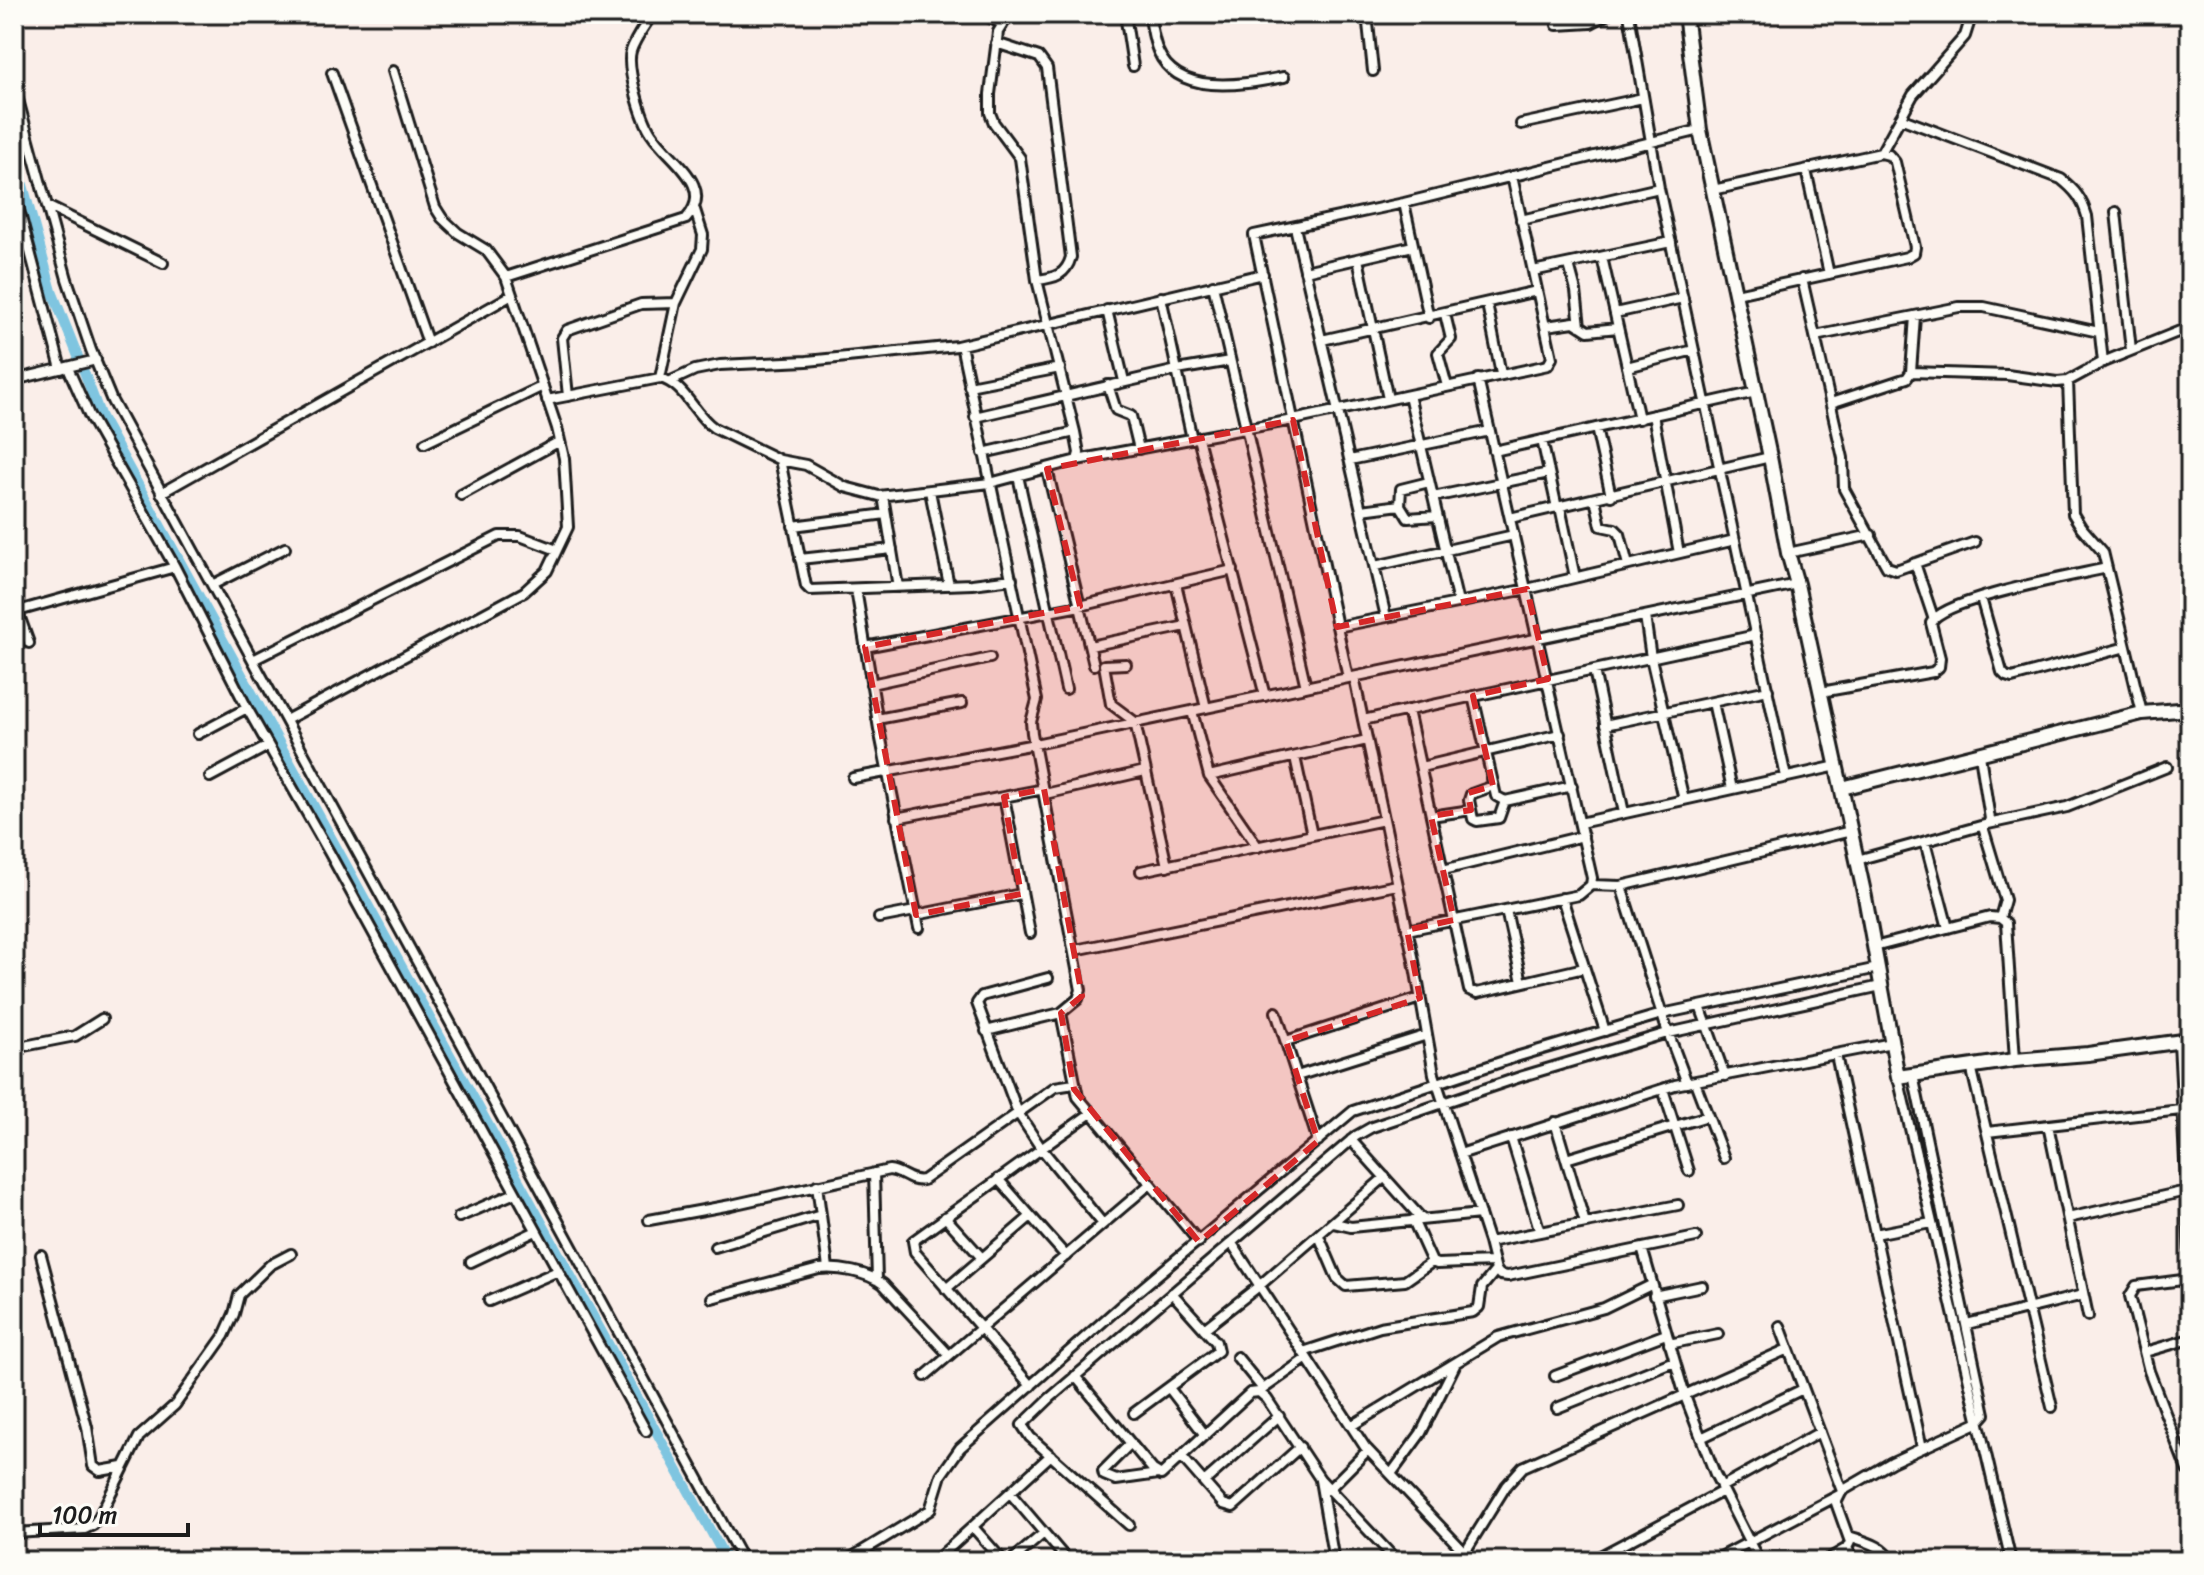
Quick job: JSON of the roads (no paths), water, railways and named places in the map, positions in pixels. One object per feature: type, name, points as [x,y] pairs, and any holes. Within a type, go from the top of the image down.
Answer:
[{"type":"street","points":[[506,277],[686,219],[695,210],[695,189],[688,175],[649,130],[631,73],[632,47],[652,14]]},
{"type":"street","points":[[946,14],[967,14]]},
{"type":"street","points":[[983,14],[1002,24]]},
{"type":"street","points":[[1012,14],[1002,24],[996,43],[990,113],[1020,158],[1037,280],[1075,432],[1079,453],[1077,460]]},
{"type":"street","points":[[1125,14],[1133,66]]},
{"type":"street","points":[[1149,14],[1160,56],[1195,83],[1214,85],[1284,77]]},
{"type":"street","points":[[1367,14],[1373,71]]},
{"type":"street","points":[[1557,25],[1591,23],[1608,14]]},
{"type":"street","points":[[1629,14],[1659,188],[1786,777]]},
{"type":"street","points":[[1685,14],[1700,130],[1788,553],[1851,831],[1898,1077],[2011,1561]]},
{"type":"street","points":[[1881,153],[1913,95],[1965,36],[1970,18],[1979,14]]},
{"type":"street","points":[[996,43],[1039,57],[1047,68],[1071,257],[1068,267],[1061,274],[1037,280]]},
{"type":"street","points":[[286,720],[524,592],[547,571],[568,527],[566,474],[560,441],[506,277],[486,250],[458,233],[435,207],[393,71]]},
{"type":"street","points":[[332,73],[428,343]]},
{"type":"street","points":[[14,85],[67,279],[112,401],[743,1561]]},
{"type":"street","points":[[1521,124],[1643,98]]},
{"type":"street","points":[[1900,118],[2061,179],[2073,188],[2082,200],[2087,216],[2103,362]]},
{"type":"street","points":[[1696,1237],[1508,1276],[1500,1275],[1495,1266],[1440,1094],[1363,720],[1337,627],[1254,235],[1404,203],[1700,130]]},
{"type":"street","points":[[1713,190],[1881,153],[1889,155],[1895,162],[1915,247],[1914,253],[1907,257],[1736,294]]},
{"type":"street","points":[[1806,170],[1829,274]]},
{"type":"street","points":[[547,400],[660,378],[671,381],[706,423],[780,460],[806,465],[845,487],[883,496],[990,483],[1077,460],[1293,420],[1548,365],[1551,362],[1546,326],[1512,176]]},
{"type":"street","points":[[1521,220],[1659,188]]},
{"type":"street","points":[[14,191],[67,368],[89,415],[646,1431]]},
{"type":"street","points":[[1404,203],[1429,318]]},
{"type":"street","points":[[47,206],[163,263]]},
{"type":"street","points":[[660,378],[676,303],[702,249],[703,235],[695,210]]},
{"type":"street","points":[[2116,212],[2131,350]]},
{"type":"street","points":[[1295,227],[1386,617]]},
{"type":"street","points":[[1533,271],[1671,242]]},
{"type":"street","points":[[1305,271],[1413,246]]},
{"type":"street","points":[[1602,257],[1639,419]]},
{"type":"street","points":[[1358,259],[1388,399]]},
{"type":"street","points":[[1569,265],[1580,326]]},
{"type":"street","points":[[671,381],[695,370],[720,365],[822,360],[961,345],[1263,274]]},
{"type":"street","points":[[1802,279],[1843,458],[1844,489],[1887,567],[1896,570],[1975,542]]},
{"type":"street","points":[[1213,285],[1306,687]]},
{"type":"street","points":[[1322,340],[1537,291]]},
{"type":"street","points":[[161,493],[512,295]]},
{"type":"street","points":[[1161,297],[1177,370],[1265,696]]},
{"type":"street","points":[[1615,313],[1683,298]]},
{"type":"street","points":[[568,396],[562,338],[567,330],[641,304],[676,303]]},
{"type":"street","points":[[1487,304],[1501,374]]},
{"type":"street","points":[[1815,336],[1959,307],[1984,307],[2099,332]]},
{"type":"street","points":[[1107,310],[1124,381]]},
{"type":"street","points":[[1445,314],[1451,339],[1438,353],[1447,386]]},
{"type":"street","points":[[1911,372],[1915,316]]},
{"type":"street","points":[[1546,326],[1574,322],[1588,331],[1618,328]]},
{"type":"street","points":[[1831,403],[1898,382],[1911,372],[2007,375],[2068,381],[2103,362],[2190,327]]},
{"type":"street","points":[[961,345],[1037,700],[1031,722],[1081,993],[1061,1013],[986,1031]]},
{"type":"street","points":[[1627,367],[1694,350]]},
{"type":"street","points":[[14,380],[96,360]]},
{"type":"street","points":[[975,417],[1124,381],[1230,361]]},
{"type":"street","points":[[969,386],[1060,368]]},
{"type":"street","points":[[1478,379],[1539,638],[1591,885]]},
{"type":"street","points":[[2068,381],[2073,514],[2099,545],[2107,568],[2142,713]]},
{"type":"street","points":[[1108,385],[1116,410],[1131,416],[1139,449]]},
{"type":"street","points":[[425,443],[543,386]]},
{"type":"street","points":[[1494,451],[1756,392]]},
{"type":"street","points":[[1409,395],[1458,603]]},
{"type":"street","points":[[1653,415],[1679,553]]},
{"type":"street","points":[[1596,428],[1611,496]]},
{"type":"street","points":[[1350,460],[1490,431]]},
{"type":"street","points":[[983,453],[1075,432]]},
{"type":"street","points":[[1542,440],[1575,577]]},
{"type":"street","points":[[461,495],[560,441]]},
{"type":"street","points":[[1510,518],[1770,457]]},
{"type":"street","points":[[780,460],[806,586],[810,590],[949,585],[1012,579]]},
{"type":"street","points":[[1047,469],[1094,665]]},
{"type":"street","points":[[1433,497],[1549,473]]},
{"type":"street","points":[[1018,476],[1066,689]]},
{"type":"street","points":[[1429,482],[1401,489],[1400,505],[1408,518],[1437,516]]},
{"type":"street","points":[[930,491],[949,585]]},
{"type":"street","points":[[883,496],[898,587]]},
{"type":"street","points":[[1595,499],[1601,526],[1615,529],[1620,534],[1628,565]]},
{"type":"street","points":[[1362,510],[1400,505]]},
{"type":"street","points":[[793,526],[886,514]]},
{"type":"street","points":[[1375,566],[1514,535]]},
{"type":"street","points":[[1788,553],[1871,535]]},
{"type":"street","points":[[253,660],[499,536],[520,536],[557,550]]},
{"type":"street","points":[[1337,627],[1527,589],[1735,540]]},
{"type":"street","points":[[212,585],[285,548]]},
{"type":"street","points":[[800,559],[892,549]]},
{"type":"street","points":[[1821,692],[1933,672],[1939,667],[1940,658],[1931,623],[1933,617],[1915,563]]},
{"type":"street","points":[[18,611],[175,567]]},
{"type":"street","points":[[1933,617],[1981,598],[2107,568]]},
{"type":"street","points":[[865,647],[1080,606],[1233,570]]},
{"type":"street","points":[[1176,584],[1206,708]]},
{"type":"street","points":[[853,778],[1035,744],[1797,584]]},
{"type":"street","points":[[856,589],[877,719],[919,928]]},
{"type":"street","points":[[1981,598],[2002,672],[2006,676],[2012,678],[2126,647]]},
{"type":"street","points":[[14,601],[29,643]]},
{"type":"street","points":[[1645,616],[1651,658],[1684,800]]},
{"type":"street","points":[[1090,646],[1186,626]]},
{"type":"street","points":[[1363,720],[1756,635]]},
{"type":"street","points":[[871,684],[990,658]]},
{"type":"street","points":[[1126,664],[1104,665],[1111,704],[1134,723],[1167,866]]},
{"type":"street","points":[[1594,670],[1624,813]]},
{"type":"street","points":[[1605,725],[1768,690]]},
{"type":"street","points":[[1473,696],[1496,796],[1505,801],[1572,786]]},
{"type":"street","points":[[1713,702],[1732,789]]},
{"type":"street","points":[[877,719],[962,703]]},
{"type":"street","points":[[198,734],[247,708]]},
{"type":"street","points":[[1842,788],[2142,713],[2190,709]]},
{"type":"street","points":[[1408,710],[1469,990],[1477,993],[1584,968]]},
{"type":"street","points":[[1192,711],[1209,776],[1258,847]]},
{"type":"street","points":[[1421,767],[1560,734]]},
{"type":"street","points":[[1209,776],[1367,740]]},
{"type":"street","points":[[210,777],[268,746]]},
{"type":"street","points":[[1980,755],[1990,819],[1985,825]]},
{"type":"street","points":[[1295,757],[1312,835]]},
{"type":"street","points":[[1580,823],[1837,766]]},
{"type":"street","points":[[1857,860],[1985,825],[2067,807],[2167,767]]},
{"type":"street","points":[[896,818],[1145,771]]},
{"type":"street","points":[[1493,786],[1473,792],[1469,800],[1473,819],[1499,818],[1505,801]]},
{"type":"street","points":[[1004,797],[1030,933]]},
{"type":"street","points":[[1431,816],[1471,810]]},
{"type":"street","points":[[1141,871],[1384,820]]},
{"type":"street","points":[[1985,825],[2005,900],[2000,918]]},
{"type":"street","points":[[1407,930],[1579,895],[1591,885],[1621,886],[1851,831]]},
{"type":"street","points":[[1443,870],[1583,836]]},
{"type":"street","points":[[1925,842],[1948,928]]},
{"type":"street","points":[[1075,950],[1397,885]]},
{"type":"street","points":[[1621,886],[1665,1023],[1724,1158]]},
{"type":"street","points":[[879,918],[1021,894]]},
{"type":"street","points":[[1562,898],[1605,1031]]},
{"type":"street","points":[[1506,910],[1522,982]]},
{"type":"street","points":[[1874,947],[1990,917],[2000,918],[2008,928],[2015,1060]]},
{"type":"street","points":[[1129,1525],[1023,1430],[1022,1425],[1351,1140],[1440,1094],[1605,1031],[1665,1023],[1878,968]]},
{"type":"street","points":[[1048,978],[978,998],[977,1003],[1018,1113],[1041,1148],[1103,1224]]},
{"type":"street","points":[[846,1561],[930,1510],[941,1475],[952,1457],[1124,1303],[1359,1108],[1523,1076],[1665,1023],[1702,1014],[1881,986]]},
{"type":"street","points":[[1286,1041],[1420,998]]},
{"type":"street","points":[[1276,1012],[1318,1141]]},
{"type":"street","points":[[1061,1013],[1078,1097],[1199,1242]]},
{"type":"street","points":[[1702,1014],[1725,1076]]},
{"type":"street","points":[[14,1048],[75,1036],[102,1019]]},
{"type":"street","points":[[1297,1076],[1427,1035]]},
{"type":"street","points":[[1898,1077],[2184,1041],[2181,1110],[2190,1260]]},
{"type":"street","points":[[1460,1154],[1663,1089],[1892,1043]]},
{"type":"street","points":[[1836,1055],[1922,1448]]},
{"type":"street","points":[[1971,1066],[2052,1407]]},
{"type":"street","points":[[1713,1561],[1922,1448],[1977,1423],[1985,1414],[1913,1075]]},
{"type":"street","points":[[649,1220],[874,1173],[896,1171],[912,1180],[923,1180],[1055,1087],[1074,1084]]},
{"type":"street","points":[[1663,1089],[1689,1171]]},
{"type":"street","points":[[1987,1132],[2181,1110]]},
{"type":"street","points":[[1031,1386],[912,1246],[918,1236],[1091,1113]]},
{"type":"street","points":[[1566,1159],[1708,1116]]},
{"type":"street","points":[[1555,1122],[1585,1223]]},
{"type":"street","points":[[2048,1125],[2088,1316]]},
{"type":"street","points":[[1511,1137],[1540,1232]]},
{"type":"street","points":[[1351,1140],[1418,1220],[1432,1262]]},
{"type":"street","points":[[874,1173],[877,1280]]},
{"type":"street","points":[[1204,1329],[1319,1236],[1385,1177]]},
{"type":"street","points":[[998,1179],[1066,1256]]},
{"type":"street","points":[[1922,1184],[1936,1183]]},
{"type":"street","points":[[925,1376],[1150,1184]]},
{"type":"street","points":[[817,1185],[828,1268]]},
{"type":"street","points":[[2068,1218],[2186,1191]]},
{"type":"street","points":[[459,1217],[515,1193]]},
{"type":"street","points":[[1489,1242],[1678,1205]]},
{"type":"street","points":[[1334,1223],[1351,1227],[1480,1214]]},
{"type":"street","points":[[715,1247],[821,1215]]},
{"type":"street","points":[[946,1289],[1031,1216]]},
{"type":"street","points":[[945,1217],[982,1258]]},
{"type":"street","points":[[1875,1234],[1931,1223]]},
{"type":"street","points":[[471,1262],[536,1231]]},
{"type":"street","points":[[1319,1236],[1337,1278],[1346,1286],[1405,1281],[1432,1262]]},
{"type":"street","points":[[1231,1242],[1368,1450],[1473,1561]]},
{"type":"street","points":[[1642,1248],[1685,1396],[1722,1489],[1759,1561]]},
{"type":"street","points":[[14,1533],[89,1528],[99,1517],[139,1437],[175,1405],[224,1336],[239,1295],[270,1265],[291,1254]]},
{"type":"street","points":[[41,1255],[87,1427],[93,1466],[100,1471],[123,1467]]},
{"type":"street","points":[[1432,1262],[1495,1266]]},
{"type":"street","points":[[1131,1443],[1103,1471],[1104,1475],[1116,1480],[1163,1473],[1250,1393],[1261,1390],[1305,1355],[1394,1324],[1473,1312],[1479,1307],[1482,1287],[1495,1266]]},
{"type":"street","points":[[712,1298],[828,1268],[877,1280],[949,1355]]},
{"type":"street","points":[[489,1301],[558,1271]]},
{"type":"street","points":[[2187,1470],[2145,1352],[2131,1291],[2136,1286],[2190,1279]]},
{"type":"street","points":[[1351,1426],[1498,1337],[1604,1308],[1651,1285]]},
{"type":"street","points":[[1654,1296],[1702,1286]]},
{"type":"street","points":[[1967,1324],[2079,1296],[2083,1292]]},
{"type":"street","points":[[1134,1413],[1218,1351],[1216,1342],[1172,1293]]},
{"type":"street","points":[[1780,1326],[1840,1493],[1836,1503],[1849,1536],[1847,1548],[1854,1561]]},
{"type":"street","points":[[1555,1376],[1666,1334]]},
{"type":"street","points":[[1669,1344],[1718,1334]]},
{"type":"street","points":[[2145,1352],[2190,1339]]},
{"type":"street","points":[[1465,1552],[1506,1486],[1523,1467],[1788,1349]]},
{"type":"street","points":[[1237,1357],[1328,1490],[1396,1561]]},
{"type":"street","points":[[1557,1408],[1674,1361]]},
{"type":"street","points":[[1391,1474],[1421,1433],[1456,1362]]},
{"type":"street","points":[[1075,1376],[1158,1474]]},
{"type":"street","points":[[1169,1388],[1205,1435]]},
{"type":"street","points":[[1701,1438],[1803,1389]]},
{"type":"street","points":[[1204,1482],[1279,1416]]},
{"type":"street","points":[[1591,1561],[1820,1432]]},
{"type":"street","points":[[1182,1457],[1223,1504],[1233,1507],[1300,1447]]},
{"type":"street","points":[[1328,1490],[1368,1450]]},
{"type":"street","points":[[935,1561],[1051,1455]]},
{"type":"street","points":[[1320,1479],[1334,1561]]},
{"type":"street","points":[[1010,1493],[1068,1561]]},
{"type":"street","points":[[973,1527],[1003,1561]]},
{"type":"street","points":[[1011,1561],[1044,1533]]},
{"type":"street","points":[[1849,1536],[1876,1545],[1892,1561]]},
{"type":"street","points":[[1825,1561],[1847,1548]]},
{"type":"waterway","points":[[14,152],[52,291],[79,359]]},
{"type":"waterway","points":[[83,369],[101,417],[727,1561]]}]
